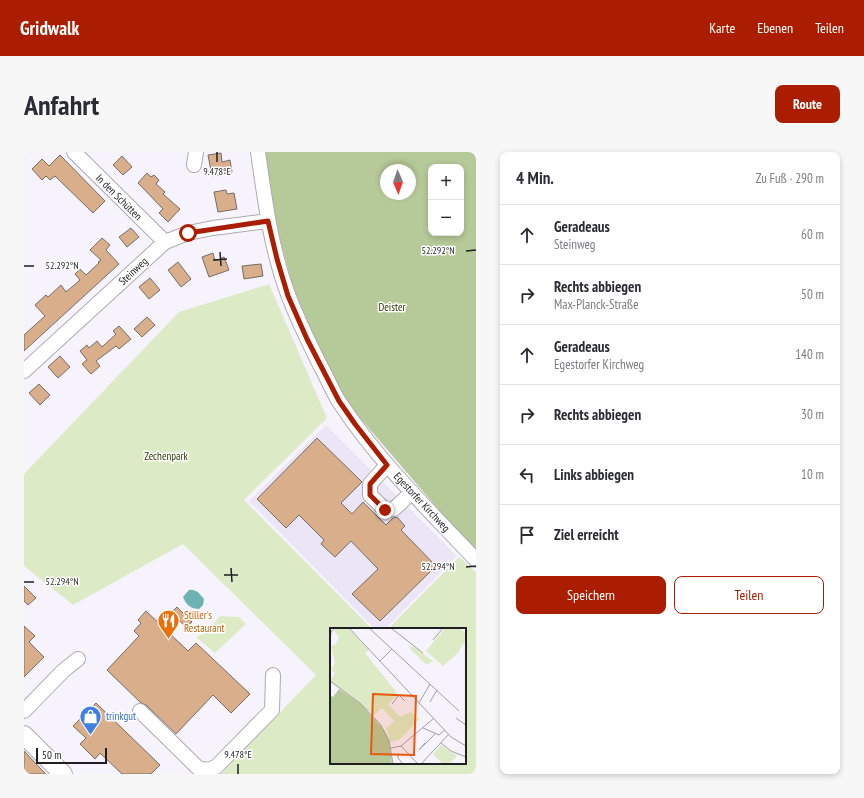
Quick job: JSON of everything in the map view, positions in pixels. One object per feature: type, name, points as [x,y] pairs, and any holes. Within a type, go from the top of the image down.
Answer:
[{"type":"main road","points":[[24,735],[64,774]]},
{"type":"street","name":"In den Schütten","points":[[74,152],[165,242]]},
{"type":"street","name":"Egestorfer Kirchweg","points":[[258,152],[268,221],[288,296],[307,339],[339,401],[387,465],[476,560]]},
{"type":"street","name":"Steinweg","points":[[24,371],[165,242],[188,233],[268,221]]},
{"type":"street","points":[[387,465],[370,484],[370,495],[385,510],[394,509],[412,492]]},
{"type":"street","points":[[24,711],[78,659]]},
{"type":"street","points":[[140,711],[198,768],[207,770],[216,767],[272,710],[273,675]]},
{"type":"shaded area","points":[[326,425],[457,556],[386,628],[374,628],[249,501]]},
{"type":"green space","name":"Deister","points":[[265,152],[476,152],[476,553],[348,404],[320,350],[295,295],[275,220]]},
{"type":"green space","name":"Zechenpark","points":[[269,284],[327,418],[244,500],[371,628],[330,628],[330,764],[466,764],[466,628],[389,628],[459,557],[476,572],[476,774],[221,774],[316,675],[183,544],[73,605],[24,566],[24,474],[179,312]]},
{"type":"green space","points":[[220,616],[239,617],[246,624],[215,653],[196,637],[206,632]]},
{"type":"water","points":[[189,590],[196,591],[204,599],[203,605],[199,609],[191,607],[184,600],[183,597]]},
{"type":"building","points":[[221,153],[222,162],[230,160],[232,172],[212,176],[208,155]]},
{"type":"building","points":[[60,155],[105,201],[93,213],[55,176],[50,180],[46,176],[42,180],[32,169],[42,159],[49,166]]},
{"type":"building","points":[[122,156],[132,167],[123,175],[113,165]]},
{"type":"building","points":[[147,173],[151,177],[154,175],[159,180],[156,184],[165,192],[163,194],[180,209],[168,222],[159,213],[163,209],[138,183]]},
{"type":"building","points":[[226,190],[227,194],[234,193],[237,209],[218,212],[214,192]]},
{"type":"building","points":[[131,228],[139,237],[127,247],[119,237]]},
{"type":"building","points":[[102,238],[110,245],[106,250],[119,264],[24,351],[24,335],[45,316],[35,305],[46,295],[48,297],[61,285],[66,292],[80,280],[75,274],[80,269],[86,275],[99,263],[98,262],[101,260],[90,250]]},
{"type":"building","points":[[213,253],[215,261],[224,257],[229,270],[209,277],[202,257]]},
{"type":"building","points":[[178,262],[191,279],[181,287],[168,270]]},
{"type":"building","points":[[261,264],[263,276],[244,279],[242,266]]},
{"type":"building","points":[[150,278],[160,290],[149,299],[139,287]]},
{"type":"building","points":[[147,317],[155,325],[142,337],[134,329]]},
{"type":"building","points":[[119,326],[131,339],[119,349],[116,346],[96,361],[100,366],[91,374],[82,364],[87,360],[80,351],[87,345],[89,348],[97,341],[102,347],[116,334],[113,331]]},
{"type":"building","points":[[60,356],[70,367],[58,378],[48,367]]},
{"type":"building","points":[[39,384],[50,395],[40,405],[29,393]]},
{"type":"building","points":[[317,438],[362,482],[341,503],[352,514],[363,502],[386,525],[393,518],[397,517],[405,526],[401,530],[436,566],[380,621],[352,594],[378,569],[351,541],[335,557],[321,544],[324,540],[299,515],[286,528],[257,499]]},
{"type":"building","points":[[24,586],[36,598],[28,605],[24,601]]},
{"type":"building","points":[[177,607],[192,622],[186,627],[171,613]]},
{"type":"building","points":[[146,611],[188,651],[196,643],[250,694],[231,713],[213,695],[176,734],[107,670],[139,636],[134,631],[141,623],[138,620]]},
{"type":"building","points":[[24,626],[35,636],[29,642],[44,657],[24,677]]},
{"type":"building","points":[[96,703],[160,765],[151,774],[122,774],[100,753],[95,759],[80,744],[86,738],[73,726]]},
{"type":"building","points":[[24,751],[40,768],[46,774],[24,774]]},
{"type":"place","name":"Stiller's Restaurant","points":[[169,640]]},
{"type":"place","name":"trinkgut","points":[[91,736]]},
{"type":"route","points":[[188,233],[213,228],[268,221],[288,296],[307,339],[339,401],[387,465],[370,484],[370,495],[385,510]]}]
